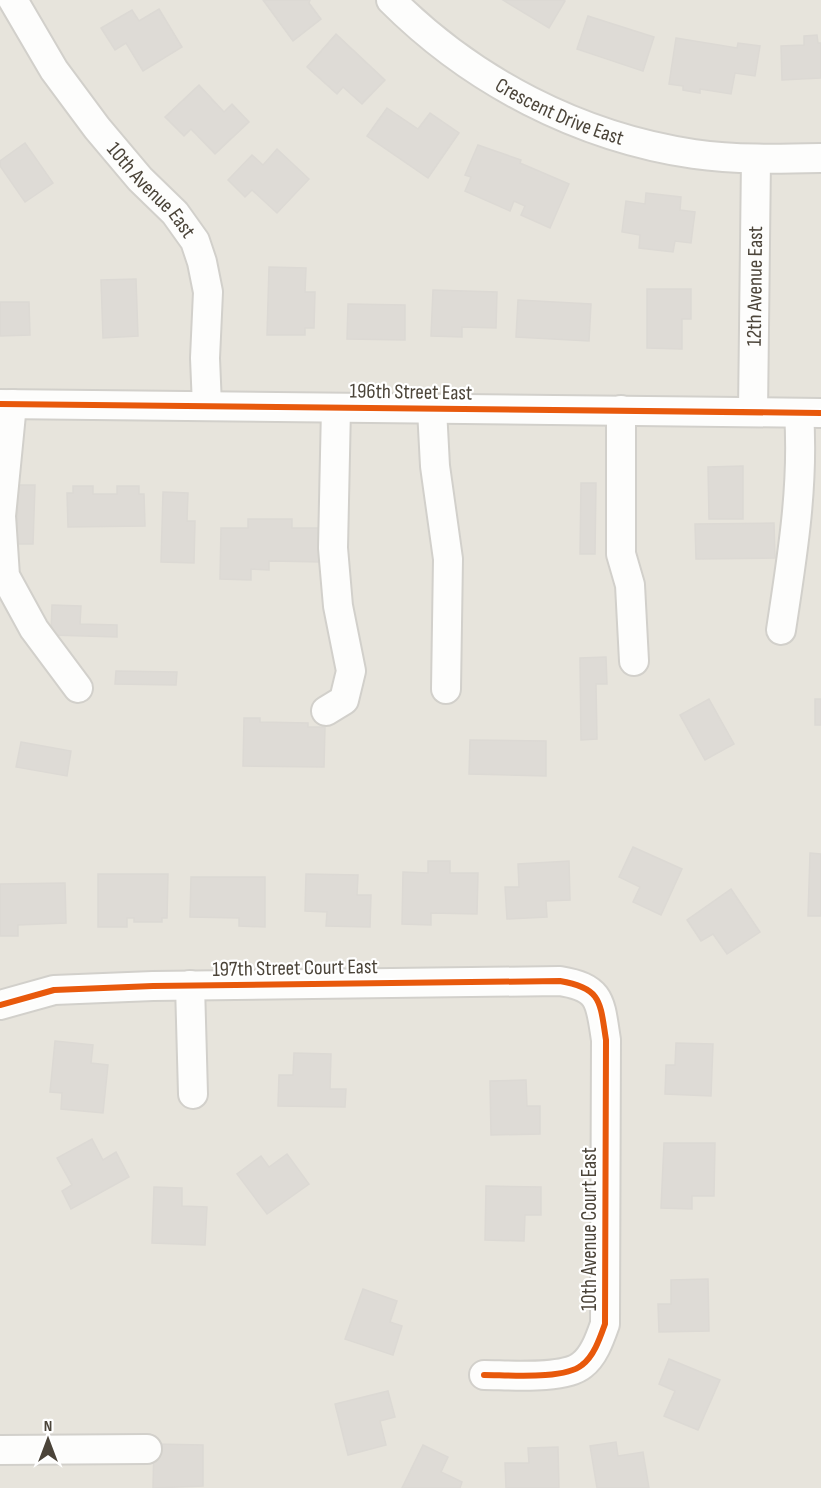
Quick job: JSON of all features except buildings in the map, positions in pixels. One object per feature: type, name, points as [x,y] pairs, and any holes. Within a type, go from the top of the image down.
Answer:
[{"type":"street","name":"10th Avenue East","points":[[13,0],[54,70],[97,128],[140,179],[175,213],[195,241],[208,292],[205,358],[207,406]]},
{"type":"street","name":"Crescent Drive East","points":[[391,0],[463,62],[516,94],[573,121],[632,141],[693,154],[756,159],[821,158]]},
{"type":"street","name":"12th Avenue East","points":[[753,412],[756,159]]},
{"type":"street","name":"196th Street East","points":[[6,404],[810,413]]},
{"type":"street","points":[[6,404],[1,516],[5,576],[34,629],[78,688]]},
{"type":"street","points":[[326,711],[344,700],[351,671],[338,606],[333,548],[336,408]]},
{"type":"street","points":[[432,409],[435,466],[448,559],[446,689]]},
{"type":"street","points":[[621,410],[621,554],[630,585],[633,661]]},
{"type":"street","points":[[781,630],[796,532],[801,445],[810,413]]},
{"type":"street","name":"197th Street Court East","points":[[0,1005],[54,990],[190,985],[560,981],[583,985],[591,990]]},
{"type":"street","points":[[190,985],[193,1094]]},
{"type":"street","name":"10th Avenue Court East","points":[[484,1375],[545,1374],[565,1372],[582,1366],[597,1345],[605,1324],[606,1040],[601,1009],[591,990]]},
{"type":"street","points":[[0,1450],[147,1449]]},
{"type":"shaded area","points":[[0,0],[821,0],[821,1488],[0,1488]]},
{"type":"cycle path","points":[[0,404],[821,413]]},
{"type":"cycle path","points":[[0,1005],[54,990],[153,986],[560,981],[574,984],[591,993],[600,1006],[606,1040],[605,1324],[590,1357],[574,1370],[535,1376],[484,1375]]}]
